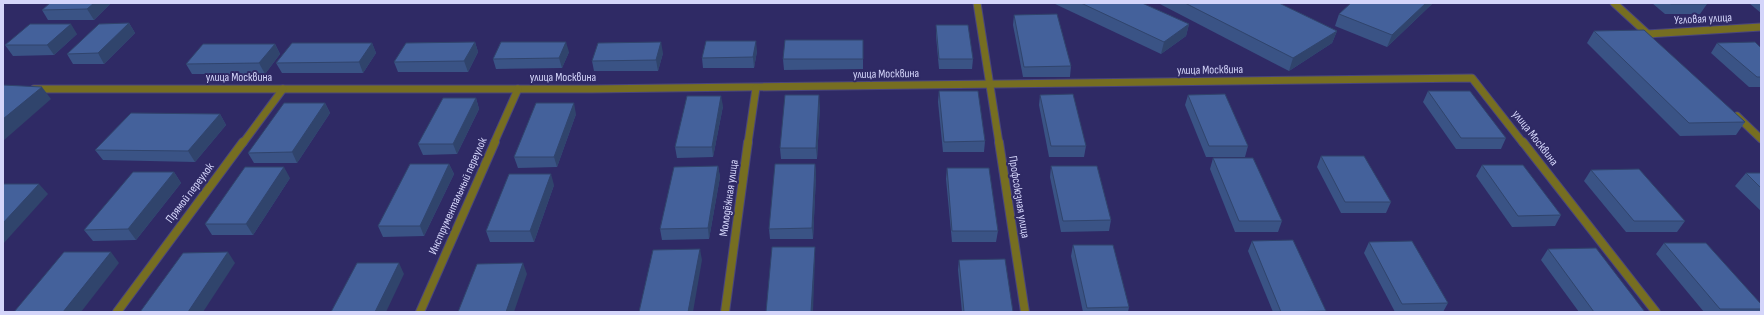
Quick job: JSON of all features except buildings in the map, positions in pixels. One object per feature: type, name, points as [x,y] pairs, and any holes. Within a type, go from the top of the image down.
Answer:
[{"type":"street","name":"Профсоюзная улица","points":[[977,3],[1025,312]]},
{"type":"street","points":[[1614,3],[1659,44]]},
{"type":"street","name":"Угловая улица","points":[[1647,34],[1761,27]]},
{"type":"street","name":"улица Москвина","points":[[27,89],[756,88],[1472,78],[1656,312]]},
{"type":"street","name":"Молодёжная улица","points":[[725,312],[756,88]]},
{"type":"street","name":"Прямой переулок","points":[[117,312],[283,89]]},
{"type":"street","name":"Инструментальный переулок","points":[[420,312],[518,89]]},
{"type":"street","points":[[1733,113],[1761,139]]}]
